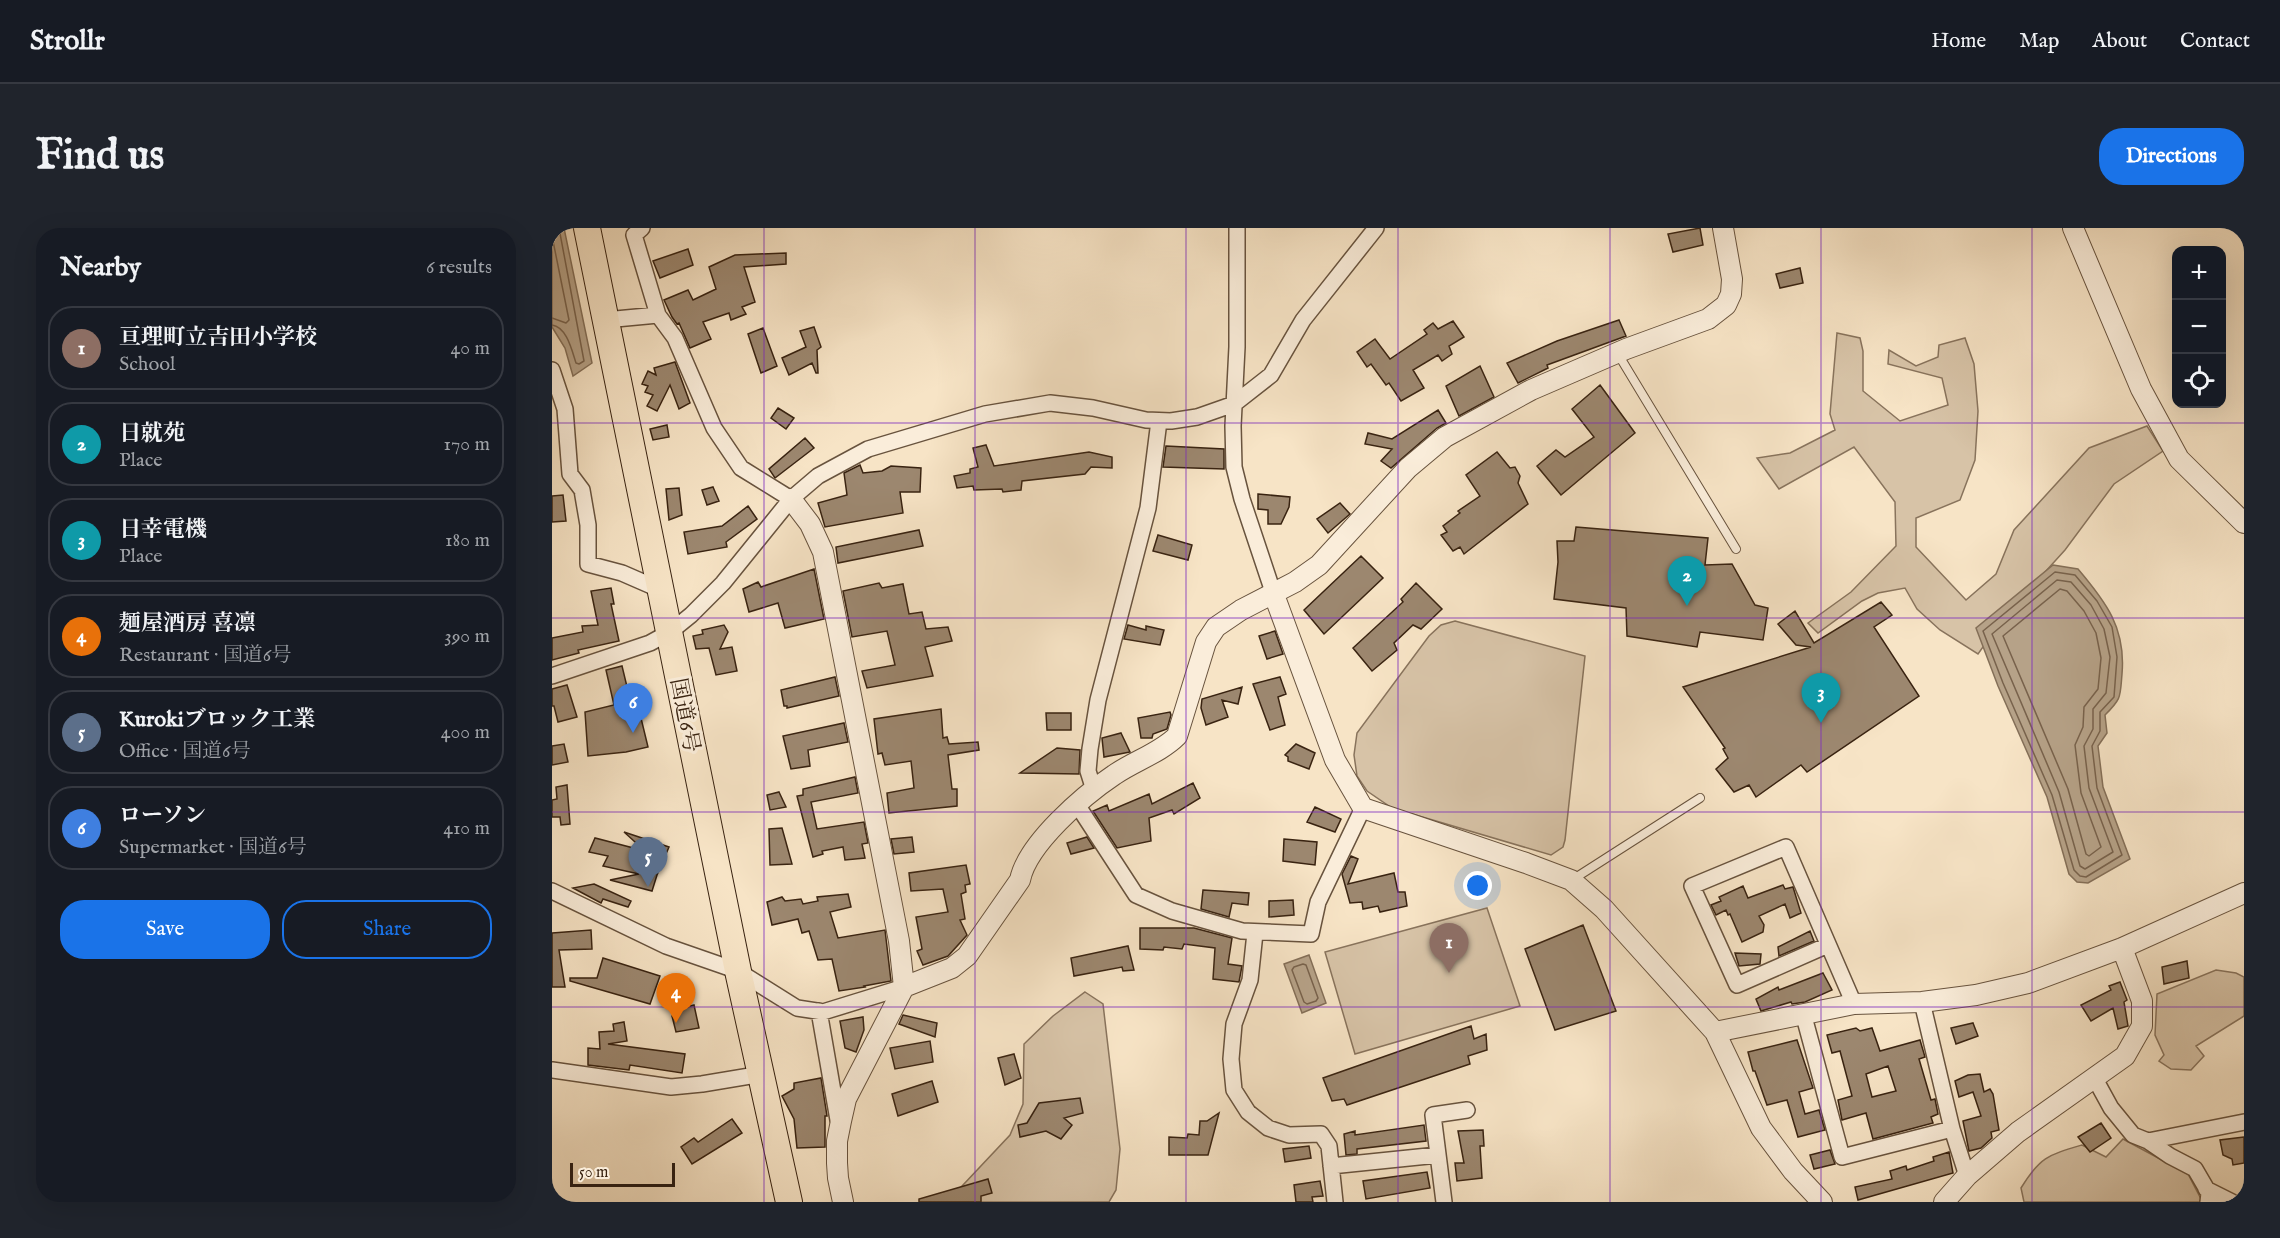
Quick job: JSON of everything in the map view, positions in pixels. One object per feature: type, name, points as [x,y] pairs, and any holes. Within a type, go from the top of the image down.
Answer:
[{"type":"highway","name":"国道6号","points":[[587,228],[738,971],[789,1202]]},
{"type":"street","points":[[1236,228],[1237,347],[1234,467],[1242,499],[1273,592],[1335,760],[1363,808],[1570,880],[1605,909],[1715,1032],[1761,1128],[1793,1172],[1822,1202]]},
{"type":"street","points":[[552,676],[650,643],[670,632],[723,583],[791,499],[818,476],[868,449],[985,414],[1050,404],[1093,408],[1146,420],[1171,421],[1197,417],[1234,404],[1271,375],[1304,320],[1376,228]]},
{"type":"street","points":[[552,891],[666,946],[738,971],[796,1008],[819,1011],[904,987],[952,968],[967,956],[1020,880],[1022,869],[1046,836],[1076,803],[1115,774],[1168,744],[1177,736],[1206,642],[1216,627],[1273,592],[1295,582],[1319,565],[1408,468],[1445,437],[1532,390],[1617,353],[1708,319],[1726,305],[1731,294],[1732,279],[1723,228]]},
{"type":"street","points":[[2073,228],[2141,389],[2179,459],[2244,523]]},
{"type":"street","points":[[636,230],[658,315],[675,338],[714,428],[741,468],[791,499],[810,524],[822,552],[897,930],[904,987],[846,1099],[837,1141],[837,1170],[843,1202]]},
{"type":"street","points":[[605,320],[658,315]]},
{"type":"street","points":[[552,370],[565,410],[570,474],[582,490],[588,525],[588,564],[622,573],[661,590]]},
{"type":"street","points":[[1094,790],[1088,771],[1098,700],[1148,508],[1159,420]]},
{"type":"street","points":[[1076,803],[1136,895],[1172,911],[1256,933],[1311,934],[1318,902],[1363,808]]},
{"type":"street","points":[[1828,945],[1737,985],[1692,886],[1786,847],[1854,1004]]},
{"type":"street","points":[[1715,1032],[1854,1004],[1922,1002],[1976,995],[2028,983],[2122,948],[2244,892]]},
{"type":"street","points":[[1256,933],[1250,981],[1234,1024],[1231,1059],[1234,1090],[1248,1112],[1268,1128],[1289,1135],[1321,1134],[1329,1146],[1335,1202]]},
{"type":"street","points":[[1944,1202],[1967,1176],[2018,1132],[2125,1056],[2142,1026],[2142,1001],[2122,948]]},
{"type":"street","points":[[1922,1002],[1952,1129],[1967,1176]]},
{"type":"street","points":[[819,1011],[840,1129]]},
{"type":"street","points":[[1803,1013],[1842,1157],[1952,1129]]},
{"type":"street","points":[[552,1070],[671,1087],[762,1074]]},
{"type":"street","points":[[2094,1077],[2111,1108],[2133,1135],[2148,1141],[2195,1169],[2207,1196],[2232,1202]]},
{"type":"street","points":[[1444,1202],[1433,1115],[1467,1110]]},
{"type":"street","points":[[2148,1141],[2244,1122]]},
{"type":"street","points":[[1331,1166],[1438,1155]]},
{"type":"lane","points":[[1617,353],[1736,549]]},
{"type":"lane","points":[[1570,880],[1700,798]]},
{"type":"shaded area","points":[[1837,333],[1860,338],[1863,351],[1863,391],[1900,421],[1948,405],[1942,378],[1888,364],[1889,350],[1916,366],[1938,357],[1939,345],[1965,338],[1974,364],[1978,411],[1975,460],[1960,500],[1916,518],[1916,547],[1966,600],[1996,574],[2014,530],[2089,448],[2147,426],[2163,451],[2114,484],[2065,550],[2005,616],[1978,654],[1940,630],[1917,609],[1905,588],[1878,593],[1862,601],[1818,633],[1808,623],[1851,592],[1896,546],[1895,502],[1854,447],[1779,489],[1757,458],[1790,453],[1835,430],[1830,414]]},
{"type":"shaded area","points":[[1455,621],[1585,656],[1565,840],[1563,847],[1551,855],[1392,808],[1367,791],[1357,776],[1354,755],[1357,733],[1429,636],[1441,625]]},
{"type":"shaded area","points":[[1487,908],[1520,1006],[1355,1054],[1325,952]]},
{"type":"shaded area","points":[[2216,970],[2236,973],[2244,977],[2244,1016],[2196,1046],[2204,1056],[2191,1070],[2171,1069],[2159,1061],[2164,1055],[2155,1035],[2157,994]]},
{"type":"shaded area","points":[[1085,992],[1103,1004],[1120,1149],[1116,1190],[1109,1202],[947,1202],[1010,1135],[1023,1104],[1024,1044],[1053,1016]]},
{"type":"shaded area","points":[[2123,1139],[2188,1174],[2201,1199],[2200,1202],[2024,1202],[2021,1188],[2040,1163],[2046,1159],[2082,1145],[2106,1157]]},
{"type":"water","points":[[552,228],[564,228],[592,363],[573,376],[565,348],[552,327]]},
{"type":"water","points":[[2053,565],[2078,569],[2112,617],[2121,643],[2119,697],[2105,715],[2107,733],[2098,746],[2103,787],[2130,859],[2088,883],[2077,882],[2069,874],[2047,797],[1998,686],[1976,628]]},
{"type":"water","points":[[1309,955],[1326,1003],[1302,1013],[1284,964]]},
{"type":"building","points":[[1700,228],[1703,245],[1673,252],[1668,234]]},
{"type":"building","points":[[688,249],[693,265],[660,278],[653,261]]},
{"type":"building","points":[[786,253],[786,264],[744,267],[755,302],[742,307],[746,314],[731,320],[729,313],[703,322],[711,339],[690,348],[679,323],[677,324],[672,317],[664,300],[688,290],[693,300],[716,289],[709,267],[735,255]]},
{"type":"building","points":[[1800,268],[1803,283],[1780,288],[1776,274]]},
{"type":"building","points":[[1619,320],[1626,336],[1547,365],[1548,368],[1518,383],[1507,363],[1557,341]]},
{"type":"building","points":[[1453,321],[1464,337],[1449,346],[1452,354],[1442,361],[1438,355],[1413,370],[1424,388],[1401,401],[1389,383],[1386,385],[1371,364],[1367,367],[1357,352],[1375,339],[1390,359],[1427,334],[1424,330],[1433,323],[1438,329]]},
{"type":"building","points":[[814,327],[821,347],[817,350],[818,373],[812,363],[789,375],[782,358],[806,347],[800,331]]},
{"type":"building","points":[[763,328],[777,366],[761,373],[748,334]]},
{"type":"building","points":[[675,362],[690,403],[679,409],[670,385],[657,411],[647,406],[653,395],[645,392],[648,386],[642,384],[648,371],[656,375],[654,368]]},
{"type":"building","points":[[1480,366],[1494,397],[1459,416],[1446,386]]},
{"type":"building","points":[[1600,385],[1635,433],[1561,495],[1537,466],[1556,450],[1565,457],[1594,437],[1572,409]]},
{"type":"building","points":[[778,408],[794,418],[786,429],[771,418]]},
{"type":"building","points":[[1438,410],[1446,423],[1437,428],[1391,468],[1381,461],[1392,449],[1365,444],[1368,433],[1392,439]]},
{"type":"building","points":[[667,425],[669,437],[653,440],[650,429]]},
{"type":"building","points":[[805,438],[814,448],[775,478],[769,469]]},
{"type":"building","points":[[986,445],[994,466],[1089,452],[1112,457],[1112,468],[1091,467],[1085,474],[1022,481],[1021,490],[1003,492],[1002,489],[974,490],[973,486],[957,488],[954,476],[970,473],[970,469],[978,467],[973,448]]},
{"type":"building","points":[[1166,446],[1224,449],[1224,469],[1163,467]]},
{"type":"building","points":[[1497,452],[1510,468],[1515,467],[1520,476],[1518,483],[1528,504],[1464,554],[1460,547],[1453,551],[1441,535],[1447,532],[1443,526],[1460,513],[1458,511],[1480,496],[1466,475]]},
{"type":"building","points":[[860,465],[863,473],[882,471],[891,466],[921,468],[920,492],[900,492],[903,513],[825,527],[818,503],[847,495],[844,473]]},
{"type":"building","points":[[713,487],[719,501],[707,505],[702,490]]},
{"type":"building","points":[[679,488],[682,515],[669,520],[666,489]]},
{"type":"building","points":[[1258,494],[1290,497],[1289,507],[1281,524],[1268,524],[1268,510],[1258,509]]},
{"type":"building","points":[[563,495],[566,521],[552,522],[552,496]]},
{"type":"building","points":[[1340,503],[1350,514],[1328,533],[1317,519]]},
{"type":"building","points":[[748,506],[757,519],[726,542],[727,547],[688,554],[684,532],[722,526]]},
{"type":"building","points":[[1576,527],[1708,538],[1705,565],[1732,564],[1755,605],[1768,608],[1763,640],[1700,632],[1697,647],[1627,636],[1626,608],[1554,599],[1558,562],[1557,541],[1574,541]]},
{"type":"building","points":[[919,530],[923,546],[838,563],[836,547]]},
{"type":"building","points":[[1158,535],[1192,545],[1188,560],[1153,551]]},
{"type":"building","points":[[1361,556],[1383,578],[1324,634],[1304,610]]},
{"type":"building","points":[[814,569],[824,619],[785,628],[778,603],[749,612],[743,589],[758,582],[761,587]]},
{"type":"building","points":[[879,583],[882,588],[903,584],[909,614],[922,612],[926,629],[948,627],[952,641],[925,647],[933,676],[867,688],[862,671],[895,665],[887,631],[852,637],[843,591]]},
{"type":"building","points":[[1416,583],[1442,609],[1421,629],[1413,625],[1394,643],[1397,650],[1372,671],[1353,648],[1403,602],[1401,599]]},
{"type":"building","points":[[611,588],[614,604],[611,604],[619,641],[578,650],[579,653],[552,660],[552,638],[583,632],[582,626],[598,625],[591,591]]},
{"type":"building","points":[[1881,602],[1892,615],[1874,627],[1919,696],[1807,772],[1801,765],[1756,797],[1749,785],[1734,792],[1716,769],[1728,758],[1723,749],[1725,748],[1683,687],[1811,647],[1796,645],[1778,624],[1795,611],[1814,643]]},
{"type":"building","points":[[724,625],[728,632],[720,649],[732,647],[737,671],[716,675],[709,648],[696,649],[693,636],[703,634],[702,630]]},
{"type":"building","points":[[1128,625],[1146,630],[1146,626],[1164,630],[1160,645],[1124,639]]},
{"type":"building","points":[[1275,631],[1283,654],[1267,659],[1259,636]]},
{"type":"building","points":[[622,666],[634,716],[640,714],[648,747],[588,756],[585,712],[614,705],[606,670]]},
{"type":"building","points":[[835,677],[839,696],[787,708],[784,706],[781,690]]},
{"type":"building","points":[[1280,677],[1286,694],[1278,697],[1285,725],[1270,730],[1253,684]]},
{"type":"building","points":[[567,685],[577,717],[558,722],[554,706],[552,706],[552,689]]},
{"type":"building","points":[[1242,687],[1238,704],[1222,700],[1228,717],[1206,725],[1201,708],[1202,699]]},
{"type":"building","points":[[941,709],[943,738],[947,737],[949,744],[978,742],[979,750],[948,755],[952,789],[957,789],[957,806],[889,813],[887,793],[914,788],[911,761],[885,765],[882,753],[878,754],[874,719]]},
{"type":"building","points":[[1170,712],[1167,729],[1153,734],[1152,738],[1141,738],[1138,718]]},
{"type":"building","points":[[1046,713],[1071,713],[1071,730],[1047,730]]},
{"type":"building","points":[[844,723],[848,742],[808,750],[810,766],[791,769],[783,736]]},
{"type":"building","points":[[1121,733],[1130,752],[1104,757],[1102,738]]},
{"type":"building","points":[[564,744],[568,762],[552,765],[552,746]]},
{"type":"building","points":[[1296,744],[1315,753],[1309,769],[1288,761],[1285,755]]},
{"type":"building","points":[[1057,748],[1080,750],[1079,774],[1020,773]]},
{"type":"building","points":[[855,777],[858,793],[811,802],[817,829],[864,822],[868,843],[862,844],[865,858],[845,860],[843,847],[822,851],[823,854],[813,857],[797,796],[803,795],[803,789]]},
{"type":"building","points":[[1193,783],[1200,798],[1174,814],[1172,810],[1149,818],[1151,841],[1117,848],[1093,811],[1107,805],[1109,811],[1149,794],[1152,804]]},
{"type":"building","points":[[567,785],[570,824],[561,825],[560,817],[552,817],[552,800],[557,799],[556,787]]},
{"type":"building","points":[[779,792],[786,807],[770,810],[767,795]]},
{"type":"building","points":[[1315,807],[1341,819],[1335,832],[1307,822]]},
{"type":"building","points":[[782,828],[792,864],[770,865],[769,829]]},
{"type":"building","points":[[624,832],[669,847],[652,891],[610,880],[639,874],[603,866],[608,856],[589,852],[595,838],[645,851]]},
{"type":"building","points":[[912,837],[914,852],[894,854],[891,839]]},
{"type":"building","points":[[1087,837],[1094,848],[1071,854],[1067,843]]},
{"type":"building","points":[[1284,839],[1317,842],[1315,865],[1283,861]]},
{"type":"building","points":[[1351,856],[1358,859],[1348,884],[1394,873],[1398,892],[1405,892],[1407,906],[1380,912],[1378,906],[1363,909],[1362,902],[1350,903],[1342,874]]},
{"type":"building","points":[[966,865],[970,884],[965,885],[966,892],[961,894],[965,919],[960,920],[967,935],[948,956],[923,965],[917,951],[922,949],[916,917],[948,912],[943,889],[911,891],[909,873]]},
{"type":"building","points":[[594,884],[631,901],[628,907],[603,899],[601,903],[573,888]]},
{"type":"building","points":[[1783,885],[1785,889],[1793,887],[1801,913],[1790,918],[1785,904],[1759,916],[1764,925],[1763,932],[1742,942],[1730,914],[1728,915],[1726,910],[1716,915],[1711,905],[1721,901],[1719,897],[1743,886],[1748,898]]},
{"type":"building","points":[[1203,890],[1249,893],[1248,905],[1232,903],[1229,917],[1201,909]]},
{"type":"building","points":[[848,894],[851,907],[830,912],[838,938],[885,930],[891,981],[839,991],[832,959],[818,960],[809,931],[802,933],[798,919],[772,925],[767,902],[782,897],[785,901],[801,899],[803,904],[818,901],[817,897]]},
{"type":"building","points":[[1293,900],[1294,915],[1269,917],[1269,901]]},
{"type":"building","points":[[1583,925],[1616,1011],[1555,1030],[1525,949]]},
{"type":"building","points":[[1140,928],[1194,928],[1232,938],[1228,964],[1242,966],[1239,982],[1213,979],[1215,948],[1184,944],[1182,949],[1164,947],[1163,950],[1140,949]]},
{"type":"building","points":[[591,930],[592,949],[559,950],[565,987],[552,987],[552,933]]},
{"type":"building","points":[[1810,931],[1814,941],[1779,956],[1778,947]]},
{"type":"building","points":[[1128,946],[1134,970],[1123,971],[1122,967],[1074,976],[1071,958]]},
{"type":"building","points":[[1735,953],[1761,954],[1760,964],[1739,966]]},
{"type":"building","points":[[603,958],[660,976],[650,1004],[570,981],[570,978],[597,978]]},
{"type":"building","points":[[2187,961],[2189,978],[2164,984],[2162,967]]},
{"type":"building","points":[[1823,973],[1832,990],[1805,1002],[1792,1004],[1791,1002],[1761,1011],[1756,999],[1778,987],[1779,990]]},
{"type":"building","points":[[2120,982],[2127,1000],[2124,1002],[2128,1026],[2118,1029],[2113,1008],[2091,1021],[2081,1005],[2111,990],[2109,986]]},
{"type":"building","points":[[694,1005],[699,1028],[676,1032],[672,1016],[676,1015],[676,1010]]},
{"type":"building","points":[[903,1015],[937,1023],[935,1037],[899,1024]]},
{"type":"building","points":[[863,1017],[864,1030],[856,1052],[845,1048],[840,1021]]},
{"type":"building","points":[[624,1022],[627,1041],[608,1044],[685,1054],[682,1073],[630,1065],[629,1070],[588,1065],[588,1048],[600,1049],[599,1032],[614,1031],[613,1024]]},
{"type":"building","points":[[1973,1023],[1978,1036],[1956,1044],[1951,1028]]},
{"type":"building","points":[[1471,1026],[1474,1039],[1486,1034],[1487,1050],[1468,1056],[1470,1064],[1347,1105],[1344,1099],[1332,1101],[1323,1078]]},
{"type":"building","points":[[1856,1028],[1860,1031],[1872,1028],[1880,1051],[1920,1040],[1925,1057],[1919,1059],[1931,1100],[1935,1099],[1938,1114],[1931,1117],[1933,1123],[1873,1139],[1866,1113],[1842,1120],[1838,1100],[1852,1096],[1840,1051],[1832,1053],[1827,1035]],"holes":[[[1888,1066],[1896,1091],[1872,1097],[1866,1074]]]},
{"type":"building","points":[[1797,1040],[1813,1088],[1799,1092],[1805,1114],[1819,1110],[1825,1130],[1798,1137],[1787,1100],[1767,1105],[1748,1052]]},
{"type":"building","points":[[930,1041],[933,1062],[895,1069],[890,1048]]},
{"type":"building","points":[[1014,1054],[1021,1078],[1005,1085],[998,1058]]},
{"type":"building","points":[[1980,1074],[1984,1092],[1990,1089],[1993,1094],[1999,1130],[1991,1132],[1992,1138],[1981,1148],[1969,1151],[1963,1121],[1981,1116],[1973,1092],[1959,1097],[1955,1081],[1968,1075]]},
{"type":"building","points":[[821,1078],[827,1116],[825,1116],[825,1147],[797,1148],[794,1119],[782,1096],[794,1089],[794,1083]]},
{"type":"building","points":[[932,1081],[938,1102],[898,1116],[892,1094]]},
{"type":"building","points":[[1080,1098],[1083,1113],[1064,1118],[1072,1125],[1061,1139],[1046,1131],[1020,1137],[1018,1125],[1027,1123],[1039,1103]]},
{"type":"building","points":[[1219,1113],[1208,1155],[1169,1155],[1169,1137],[1187,1138],[1188,1134],[1199,1135],[1200,1121],[1207,1121]]},
{"type":"building","points":[[732,1119],[742,1133],[692,1164],[681,1147],[694,1138],[698,1142]]},
{"type":"building","points":[[2101,1123],[2111,1138],[2090,1152],[2078,1137]]},
{"type":"building","points":[[1424,1125],[1426,1141],[1357,1149],[1357,1154],[1346,1155],[1344,1134],[1355,1131],[1355,1135]]},
{"type":"building","points":[[1483,1130],[1484,1146],[1480,1146],[1482,1178],[1457,1181],[1455,1163],[1464,1163],[1458,1131]]},
{"type":"building","points":[[2244,1137],[2244,1163],[2233,1165],[2232,1159],[2223,1155],[2220,1140]]},
{"type":"building","points":[[1309,1146],[1311,1158],[1285,1162],[1283,1149]]},
{"type":"building","points":[[1830,1150],[1835,1164],[1814,1169],[1810,1155]]},
{"type":"building","points":[[1949,1152],[1953,1173],[1858,1200],[1855,1187],[1892,1179],[1890,1171],[1906,1166],[1907,1170],[1934,1161],[1933,1157]]},
{"type":"building","points":[[1427,1172],[1430,1188],[1366,1199],[1363,1181]]},
{"type":"building","points":[[988,1179],[992,1193],[981,1196],[981,1202],[919,1202],[919,1199]]},
{"type":"building","points":[[1320,1181],[1323,1196],[1312,1197],[1313,1202],[1296,1202],[1294,1185]]},
{"type":"place","name":"日就苑","points":[[1687,606]]},
{"type":"place","name":"日幸電機","points":[[1821,723]]},
{"type":"place","name":"ローソン","points":[[633,733]]},
{"type":"place","name":"Kurokiブロック工業","points":[[648,887]]},
{"type":"place","name":"亘理町立吉田小学校","points":[[1449,973]]},
{"type":"place","name":"麺屋酒房 喜凛","points":[[676,1023]]}]
